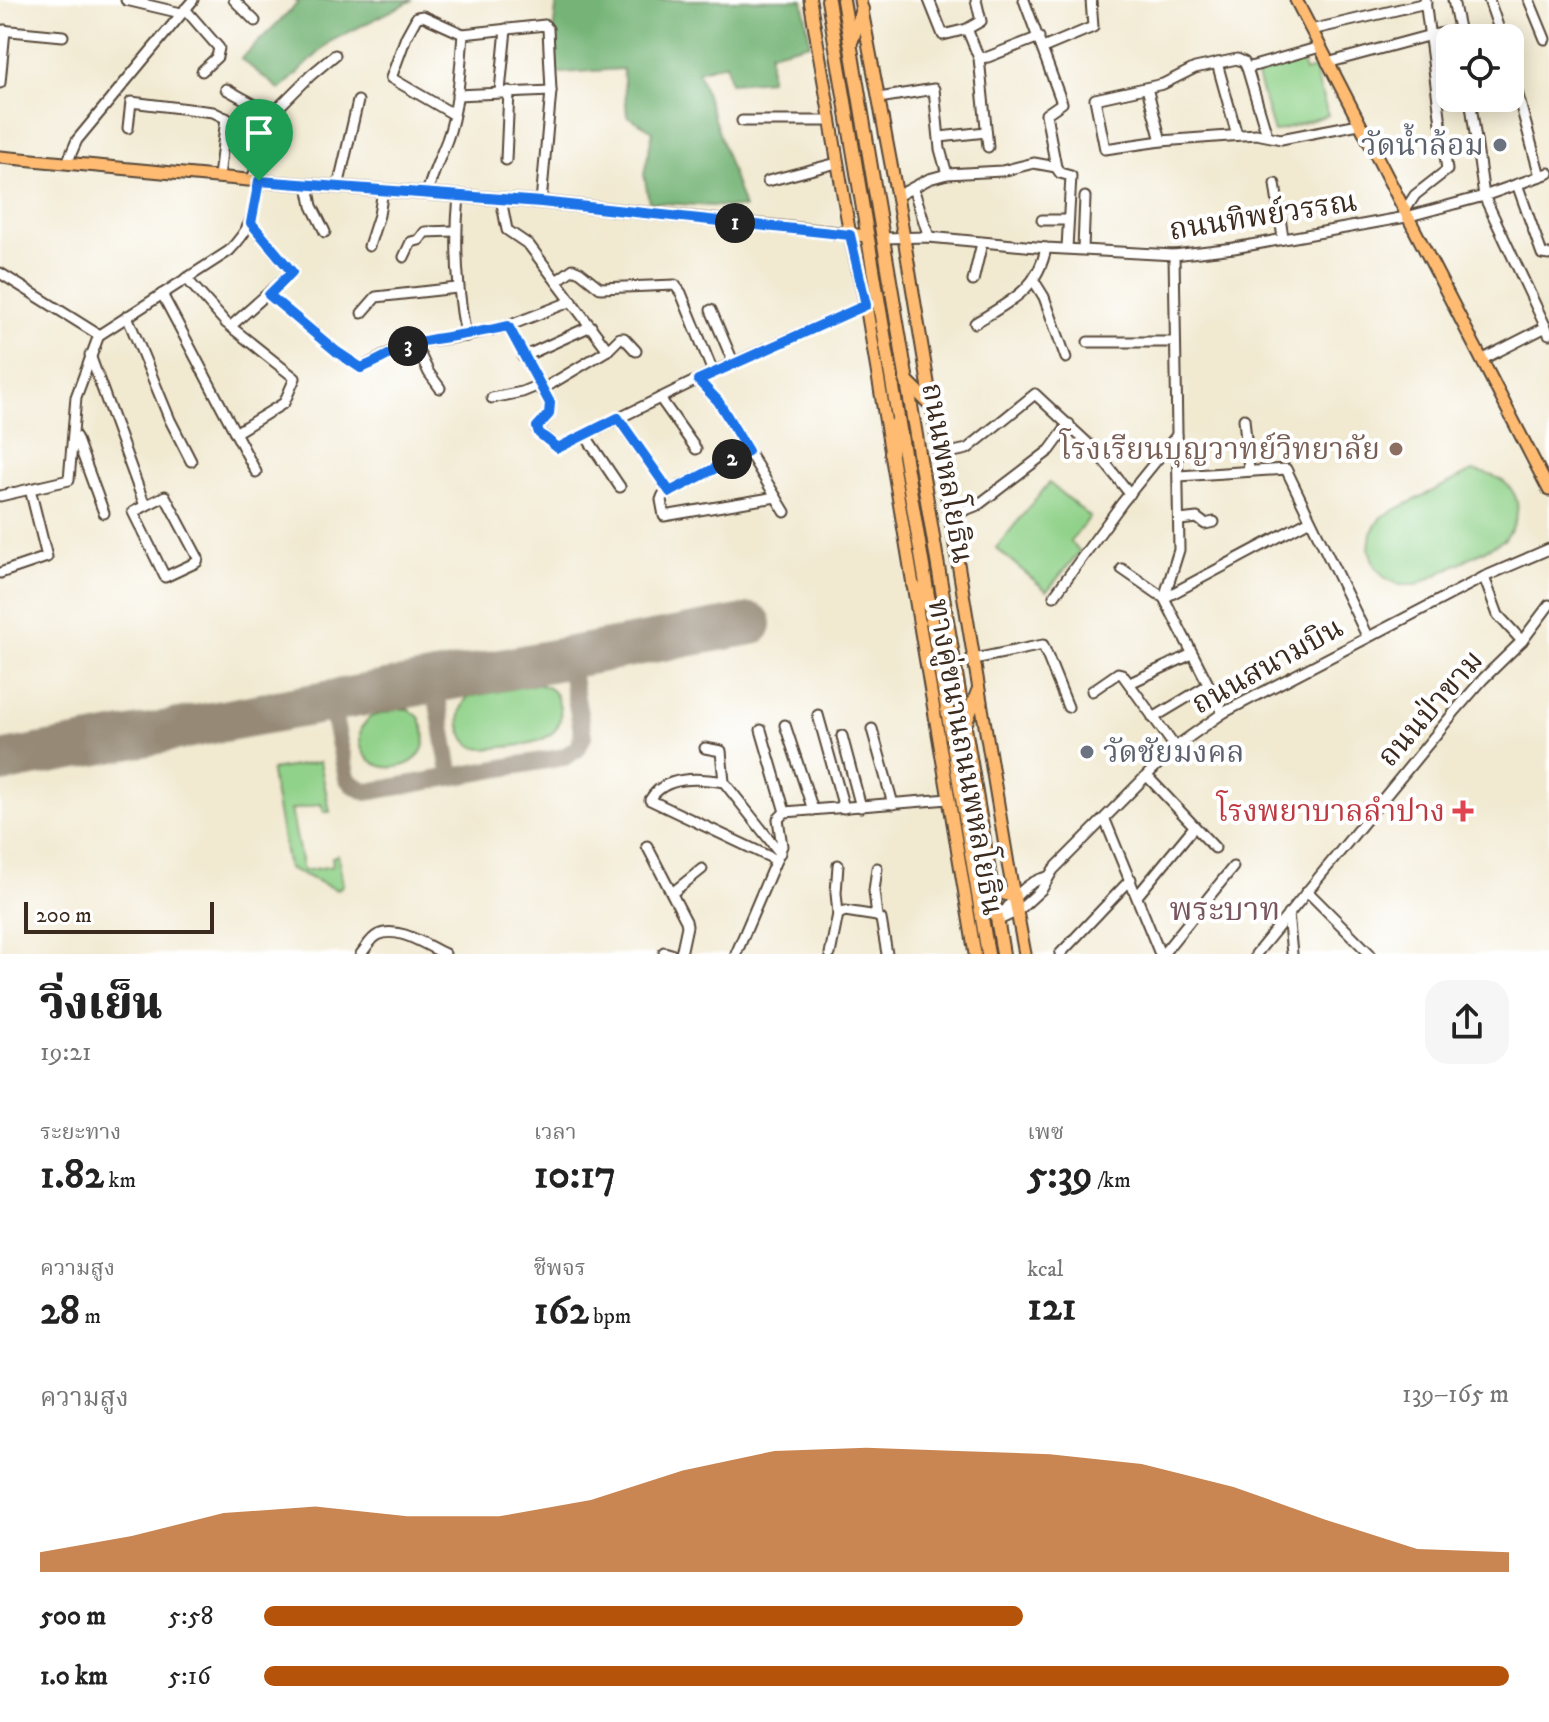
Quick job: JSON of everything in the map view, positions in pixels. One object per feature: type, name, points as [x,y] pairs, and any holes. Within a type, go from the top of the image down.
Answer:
[{"type":"highway","name":"ถนนพหลโยธิน","points":[[828,0],[988,954]]},
{"type":"highway","name":"ถนนพหลโยธิน","points":[[843,0],[1003,954]]},
{"type":"highway","points":[[851,44],[863,3]]},
{"type":"highway","points":[[867,236],[882,238]]},
{"type":"highway","points":[[906,380],[932,406]]},
{"type":"highway","points":[[891,453],[898,417]]},
{"type":"highway","points":[[913,585],[930,610]]},
{"type":"highway","points":[[964,727],[978,691]]},
{"type":"highway","points":[[991,881],[998,891],[1014,897]]},
{"type":"highway","points":[[985,935],[997,921]]},
{"type":"main road","name":"ทางคู่ขนานถนนพหลโยธิน","points":[[810,0],[850,235],[866,305],[949,799],[971,951]]},
{"type":"main road","points":[[1296,0],[1549,490]]},
{"type":"main road","name":"ทางคู่ขนานถนนพหลโยธิน","points":[[863,3],[1025,954]]},
{"type":"main road","points":[[0,157],[541,202],[867,236]]},
{"type":"street","points":[[126,0],[183,11],[219,48],[217,57],[202,71]]},
{"type":"street","points":[[67,163],[77,140],[193,0]]},
{"type":"street","points":[[234,0],[255,21]]},
{"type":"street","points":[[929,0],[943,35],[967,29],[981,21],[976,0]]},
{"type":"street","points":[[1024,0],[1062,103],[1046,114],[1056,167],[1060,173],[1071,176],[1067,248]]},
{"type":"street","points":[[979,58],[1093,27],[1091,0]]},
{"type":"street","points":[[1453,0],[1458,24]]},
{"type":"street","points":[[1489,0],[1497,24]]},
{"type":"street","points":[[1529,0],[1545,39]]},
{"type":"street","points":[[1311,30],[1425,1],[1447,170],[1415,195],[1405,215]]},
{"type":"street","points":[[453,114],[391,78],[417,17],[423,16],[463,34],[540,24],[548,29],[551,91],[541,202]]},
{"type":"street","points":[[506,29],[506,160]]},
{"type":"street","points":[[967,29],[979,58],[988,147]]},
{"type":"street","points":[[0,83],[2,30],[63,36]]},
{"type":"street","points":[[427,193],[453,114],[463,34]]},
{"type":"street","points":[[1327,63],[1436,35]]},
{"type":"street","points":[[1247,68],[1320,47]]},
{"type":"street","points":[[0,496],[69,480],[76,397],[99,335],[229,251],[246,233],[251,223],[256,180],[266,138],[275,116],[292,92],[335,55]]},
{"type":"street","points":[[1267,135],[1247,68],[1244,62],[1237,59],[1195,68],[1163,84],[1095,99],[1105,149],[1237,135],[1267,135],[1281,139],[1359,124]]},
{"type":"street","points":[[1217,63],[1237,135]]},
{"type":"street","points":[[1147,88],[1161,141]]},
{"type":"street","points":[[226,89],[275,116]]},
{"type":"street","points":[[879,98],[934,89],[947,174]]},
{"type":"street","points":[[457,95],[551,91]]},
{"type":"street","points":[[338,187],[358,101]]},
{"type":"street","points":[[128,128],[131,102],[213,112],[266,138]]},
{"type":"street","points":[[1524,110],[1544,174]]},
{"type":"street","points":[[1472,112],[1484,196],[1548,330],[1481,360]]},
{"type":"street","points":[[219,177],[226,118]]},
{"type":"street","points":[[742,121],[830,121]]},
{"type":"street","points":[[940,137],[986,132]]},
{"type":"street","points":[[1372,151],[1400,140]]},
{"type":"street","points":[[768,181],[837,163]]},
{"type":"street","points":[[897,196],[929,179],[947,174],[1002,171],[1034,163],[1056,167]]},
{"type":"street","name":"ถนนทิพย์วรรณ","points":[[882,238],[929,237],[1174,255],[1218,250],[1405,215],[1484,196],[1544,174]]},
{"type":"street","points":[[1275,184],[1283,238]]},
{"type":"street","points":[[1517,184],[1542,254],[1549,255]]},
{"type":"street","points":[[308,185],[312,206],[325,232]]},
{"type":"street","points":[[913,188],[929,237]]},
{"type":"street","points":[[369,246],[383,190]]},
{"type":"street","points":[[459,196],[455,231],[457,288],[466,336]]},
{"type":"street","points":[[1083,249],[1085,197]]},
{"type":"street","points":[[501,199],[507,230],[529,245],[608,350]]},
{"type":"street","points":[[1042,220],[1068,220]]},
{"type":"street","points":[[231,326],[292,272],[251,223]]},
{"type":"street","points":[[404,257],[411,242],[419,240],[425,232],[455,231]]},
{"type":"street","points":[[973,281],[982,243]]},
{"type":"street","points":[[975,323],[1006,304],[1034,281],[1046,248]]},
{"type":"street","points":[[1164,598],[1179,550],[1180,520],[1174,255]]},
{"type":"street","points":[[558,280],[573,269],[600,288],[675,285],[713,372]]},
{"type":"street","points":[[0,273],[99,335]]},
{"type":"street","points":[[186,278],[206,303],[231,326],[295,378],[284,403],[235,433]]},
{"type":"street","points":[[1034,281],[1044,297],[1066,358]]},
{"type":"street","points":[[362,313],[376,297],[457,288]]},
{"type":"street","points":[[162,294],[256,472]]},
{"type":"street","points":[[269,295],[361,368],[395,350],[508,326],[572,301]]},
{"type":"street","points":[[508,326],[551,408],[537,427],[539,433],[558,448],[713,372],[866,305]]},
{"type":"street","points":[[711,310],[734,364]]},
{"type":"street","points":[[127,316],[170,420],[191,461]]},
{"type":"street","points":[[523,357],[591,326]]},
{"type":"street","points":[[492,398],[540,388],[608,350],[622,337],[636,351]]},
{"type":"street","points":[[1088,342],[1175,342]]},
{"type":"street","points":[[415,344],[440,388]]},
{"type":"street","points":[[90,355],[145,506]]},
{"type":"street","points":[[698,380],[718,401],[785,512]]},
{"type":"street","points":[[940,455],[967,449],[1035,394],[1095,450],[1130,494]]},
{"type":"street","points":[[660,398],[696,449]]},
{"type":"street","points":[[618,418],[670,492]]},
{"type":"street","points":[[1244,419],[1249,470]]},
{"type":"street","points":[[950,516],[978,505],[1050,450],[1069,424]]},
{"type":"street","points":[[74,434],[104,513]]},
{"type":"street","points":[[585,435],[620,487]]},
{"type":"street","points":[[1054,596],[1177,435]]},
{"type":"street","points":[[748,451],[661,497],[663,513],[667,516],[776,497]]},
{"type":"street","points":[[1179,476],[1286,469],[1367,636]]},
{"type":"street","points":[[0,573],[47,557],[30,489]]},
{"type":"street","points":[[165,496],[198,558],[197,562],[165,577],[133,512],[145,506],[165,496]]},
{"type":"street","points":[[1180,520],[1197,518],[1205,524],[1214,522]]},
{"type":"street","points":[[1164,598],[1310,520]]},
{"type":"street","name":"ถนนสนามบิน","points":[[997,921],[1018,911],[1042,889],[1047,877],[1175,747],[1223,713],[1484,577],[1549,549]]},
{"type":"street","points":[[1122,569],[1164,598],[1223,713]]},
{"type":"street","points":[[1484,577],[1498,615],[1522,641]]},
{"type":"street","name":"ถนนป่าขาม","points":[[1256,954],[1474,690],[1522,641],[1549,605]]},
{"type":"street","points":[[974,659],[1043,645],[1068,707]]},
{"type":"street","points":[[1130,683],[1192,654]]},
{"type":"street","points":[[1092,691],[1118,673],[1122,674],[1175,747]]},
{"type":"street","points":[[1153,718],[1208,685]]},
{"type":"street","points":[[818,715],[844,808]]},
{"type":"street","points":[[785,725],[813,810]]},
{"type":"street","points":[[872,729],[893,804]]},
{"type":"street","points":[[761,730],[785,812]]},
{"type":"street","points":[[842,736],[861,807]]},
{"type":"street","points":[[705,748],[721,751],[724,782],[778,857]]},
{"type":"street","points":[[1147,776],[1215,848]]},
{"type":"street","points":[[724,782],[699,779],[674,782],[656,792],[650,800],[778,857]]},
{"type":"street","points":[[736,954],[782,846],[778,819],[785,812],[949,799]]},
{"type":"street","points":[[1105,820],[1161,954],[1233,867]]},
{"type":"street","points":[[1138,895],[1194,827]]},
{"type":"street","points":[[647,846],[687,926],[681,954]]},
{"type":"street","points":[[830,954],[838,914],[838,865]]},
{"type":"street","points":[[877,868],[874,891],[877,916]]},
{"type":"street","points":[[672,893],[702,869]]},
{"type":"street","name":"ถนนสนามบิน","points":[[997,921],[1014,897],[1037,879],[1047,877]]},
{"type":"street","points":[[1060,954],[1131,879]]},
{"type":"street","points":[[1307,891],[1370,954]]},
{"type":"street","points":[[838,914],[845,911],[881,919],[887,954]]},
{"type":"street","points":[[1288,914],[1292,954]]},
{"type":"street","points":[[361,954],[377,935],[387,932],[401,934],[445,954]]},
{"type":"street","points":[[971,951],[985,935]]},
{"type":"green space","points":[[295,0],[413,0],[331,41],[280,90],[241,59],[298,3]]},
{"type":"green space","points":[[557,0],[803,0],[810,43],[770,53],[770,80],[730,83],[726,63],[698,71],[744,208],[649,202],[644,174],[653,131],[627,116],[623,69],[548,74]]},
{"type":"green space","points":[[1301,59],[1305,72],[1314,69],[1328,115],[1274,132],[1256,73]]},
{"type":"green space","points":[[1472,471],[1498,478],[1514,494],[1517,515],[1504,540],[1417,585],[1400,585],[1386,579],[1374,565],[1369,549],[1371,533],[1381,517]]},
{"type":"green space","points":[[1049,483],[1090,517],[1070,542],[1080,551],[1047,591],[996,548]]},
{"type":"green space","points":[[537,684],[552,690],[559,704],[560,718],[556,729],[548,736],[524,744],[485,749],[469,743],[464,737],[460,720],[463,704],[468,697]]},
{"type":"green space","points":[[408,709],[419,717],[425,737],[421,752],[411,762],[397,767],[382,766],[369,760],[361,747],[361,728],[370,717]]},
{"type":"green space","points":[[320,762],[330,812],[324,812],[321,804],[291,810],[303,871],[333,866],[332,857],[338,855],[343,885],[337,890],[288,868],[271,773],[272,770]]},
{"type":"taxiway","points":[[330,700],[347,778],[367,792],[564,757],[577,749],[583,736],[568,656]]},
{"type":"taxiway","points":[[434,681],[451,777]]},
{"type":"runway","points":[[0,762],[751,624]]},
{"type":"place","name":"วัดน้ำล้อม","points":[[1500,145]]},
{"type":"place","name":"โรงเรียนบุญวาทย์วิทยาลัย","points":[[1396,449]]},
{"type":"place","name":"วัดชัยมงคล","points":[[1087,752]]},
{"type":"place","name":"โรงพยาบาลลำปาง","points":[[1463,811]]},
{"type":"district","name":"พระบาท","points":[[1225,909]]},
{"type":"route","points":[[259,181],[541,202],[850,235],[866,305],[698,380],[718,401],[748,451],[670,492],[618,418],[558,448],[539,433],[537,427],[549,414],[550,403],[508,326],[466,336],[419,342],[395,350],[361,368],[337,352],[269,295],[292,272],[251,223],[259,181]]}]
